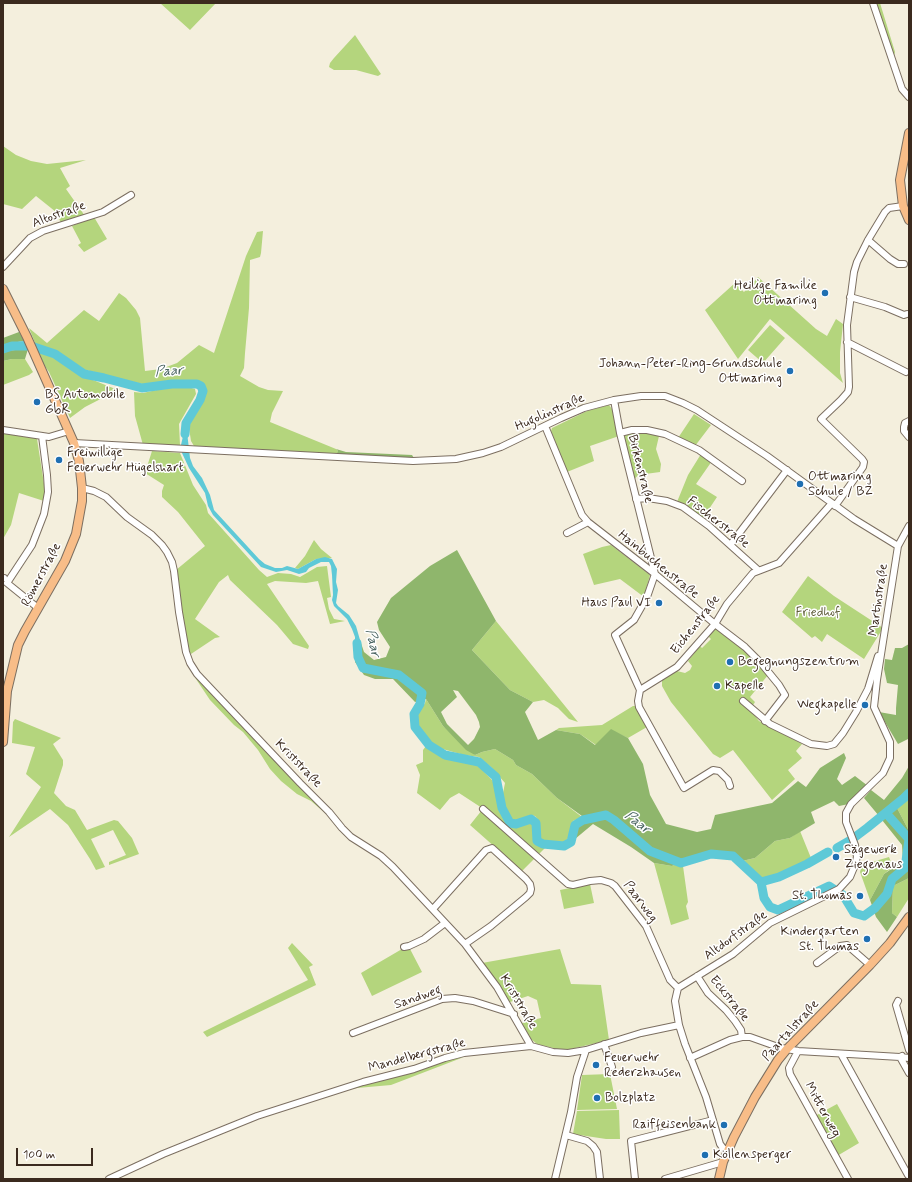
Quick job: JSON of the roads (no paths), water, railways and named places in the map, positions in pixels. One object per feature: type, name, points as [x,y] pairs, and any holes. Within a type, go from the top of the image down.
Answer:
[{"type":"main road","points":[[909,133],[900,180],[903,206],[909,220]]},
{"type":"main road","name":"Römerstraße","points":[[3,289],[27,337],[74,442],[79,461],[82,488],[82,501],[76,534],[65,561],[18,645],[7,691],[3,742]]},
{"type":"main road","name":"Paartalstraße","points":[[719,1179],[723,1162],[728,1151],[755,1097],[771,1070],[787,1049],[890,943],[909,917]]},
{"type":"street","points":[[873,3],[902,89],[909,97]]},
{"type":"street","name":"Altostraße","points":[[3,267],[30,238],[43,231],[103,212],[131,195]]},
{"type":"street","points":[[903,206],[889,208],[868,240],[857,262],[850,297],[847,342],[906,372]]},
{"type":"street","points":[[868,240],[890,259],[898,264],[904,264]]},
{"type":"street","points":[[850,297],[886,307],[904,315],[907,314]]},
{"type":"street","name":"Eichenstraße","points":[[640,690],[677,667],[715,624],[727,604],[746,580],[758,570],[772,567],[779,563],[834,504],[863,467],[864,462],[862,458],[821,419],[848,392],[847,342]]},
{"type":"street","name":"Hugolinstraße","points":[[74,442],[193,450],[413,461],[449,459],[483,453],[501,447],[584,408],[614,400],[654,395],[673,398],[697,410],[898,546]]},
{"type":"street","name":"Birkenstraße","points":[[614,400],[620,433],[646,543],[655,574]]},
{"type":"street","points":[[909,420],[905,423],[904,427],[904,431],[909,437]]},
{"type":"street","name":"Hainbuchenstraße","points":[[545,426],[582,516],[745,647],[761,663],[779,685],[785,695],[765,721]]},
{"type":"street","points":[[3,430],[49,437],[69,431]]},
{"type":"street","points":[[620,433],[632,430],[647,430],[664,434],[699,450],[742,481]]},
{"type":"street","points":[[38,608],[4,579],[32,545],[44,514],[48,492],[42,436]]},
{"type":"street","points":[[731,544],[786,470]]},
{"type":"street","name":"Kriststraße","points":[[82,488],[94,491],[106,497],[127,517],[152,535],[167,552],[172,562],[174,571],[186,652],[190,663],[197,674],[300,783],[330,812],[342,828],[351,836],[381,856],[466,944],[497,987],[514,1014],[531,1046]]},
{"type":"street","name":"Fischerstraße","points":[[636,499],[648,498],[666,501],[683,507],[731,544],[758,570]]},
{"type":"street","points":[[567,533],[588,522]]},
{"type":"street","name":"Martinstraße","points":[[877,680],[898,546],[909,526]]},
{"type":"street","points":[[902,537],[909,541]]},
{"type":"street","points":[[655,574],[647,597],[634,620],[615,635],[640,690],[638,701],[639,707],[684,788],[713,770],[719,771],[728,780],[730,786]]},
{"type":"street","points":[[743,701],[765,721],[811,744],[828,746],[834,744],[844,733],[868,689],[883,644]]},
{"type":"street","name":"Altdorfstraße","points":[[678,988],[733,954],[770,923],[839,889],[850,877],[857,857],[855,845],[846,822],[846,813],[851,804],[883,773],[890,758],[890,742],[874,707],[877,680]]},
{"type":"street","name":"Paarweg","points":[[483,810],[568,884],[573,885],[601,880],[615,886],[646,926],[670,980],[678,988]]},
{"type":"street","points":[[433,910],[486,850],[492,848],[526,879],[530,884],[530,893],[491,926],[466,944]]},
{"type":"street","points":[[404,947],[424,939],[445,923]]},
{"type":"street","points":[[817,963],[840,946],[847,945],[870,964]]},
{"type":"street","name":"Eckstraße","points":[[697,976],[708,993],[726,1010],[741,1030],[742,1037]]},
{"type":"street","points":[[678,988],[675,1001],[679,1025],[690,1058],[706,1097],[720,1144],[728,1151]]},
{"type":"street","name":"Sandweg","points":[[353,1033],[442,999],[456,998],[514,1014]]},
{"type":"street","points":[[898,1000],[896,1004],[909,1050],[900,1057],[909,1073]]},
{"type":"street","name":"Mandelbergstraße","points":[[109,1179],[163,1154],[257,1116],[363,1082],[400,1074],[464,1053],[531,1046],[553,1052],[568,1053],[586,1050],[641,1033],[679,1025]]},
{"type":"street","name":"Eckstraße","points":[[690,1058],[730,1040],[742,1037],[750,1037],[798,1051],[909,1058]]},
{"type":"street","points":[[604,1044],[612,1067]]},
{"type":"street","points":[[555,1179],[572,1111],[577,1077],[586,1050]]},
{"type":"street","name":"Mitterweg","points":[[798,1051],[789,1068],[790,1074],[848,1179]]},
{"type":"street","points":[[841,1054],[909,1175],[902,1179]]},
{"type":"street","points":[[635,1179],[631,1141],[713,1120]]},
{"type":"street","points":[[566,1135],[586,1141],[593,1146],[597,1152],[600,1179]]},
{"type":"street","points":[[665,1179],[679,1177],[723,1162]]},
{"type":"water","points":[[24,341],[28,349],[3,351],[3,345]]},
{"type":"water","points":[[186,423],[190,458],[210,495],[214,510],[259,559],[265,564],[275,568],[287,566],[298,569],[316,559],[325,557],[332,559],[337,569],[336,582],[338,590],[336,603],[349,615],[356,626],[360,640],[360,655],[355,653],[355,637],[347,619],[334,606],[332,600],[332,575],[329,562],[321,562],[309,568],[306,572],[299,574],[287,570],[276,572],[261,567],[213,515],[208,506],[205,493],[189,468],[182,453],[181,445]]},
{"type":"waterway","name":"Paar","points":[[3,349],[12,346],[31,346],[55,354],[84,374],[142,388],[172,384],[197,384],[201,386],[203,391],[200,400],[186,423],[185,434]]},
{"type":"waterway","name":"Paar","points":[[357,643],[358,657],[363,668],[399,675],[422,693],[420,704],[414,714],[415,727],[429,745],[445,755],[479,762],[496,777],[502,808],[510,823],[516,824],[531,819],[536,823],[537,841],[543,844],[564,846],[571,842],[575,825],[583,820],[606,815],[650,851],[681,863],[711,854],[733,856],[761,882],[779,877],[828,852]]},
{"type":"waterway","name":"Paar","points":[[837,848],[867,828],[909,793]]},
{"type":"waterway","name":"Paar","points":[[761,882],[764,898],[770,907],[778,910],[829,886],[843,895],[854,913],[864,916],[875,908],[887,894],[892,879],[905,868],[909,839],[886,813]]},
{"type":"place","name":"Heilige Familie Ottmaring","points":[[825,293]]},
{"type":"place","name":"Johann-Peter-Ring-Grundschule Ottmaring","points":[[790,371]]},
{"type":"place","name":"BS Automobile GbR","points":[[37,402]]},
{"type":"place","name":"Freiwillige Feuerwehr Hügelshart","points":[[59,460]]},
{"type":"place","name":"Ottmaring Schule / BZ","points":[[800,484]]},
{"type":"place","name":"Haus Paul VI","points":[[659,603]]},
{"type":"place","name":"Begegnungszentrum","points":[[730,662]]},
{"type":"place","name":"Kapelle","points":[[717,686]]},
{"type":"place","name":"Wegkapelle","points":[[865,705]]},
{"type":"place","name":"Sägewerk Ziegenaus","points":[[836,857]]},
{"type":"place","name":"St. Thomas","points":[[860,896]]},
{"type":"place","name":"Kindergarten St. Thomas","points":[[867,939]]},
{"type":"place","name":"Feuerwehr Rederzhausen","points":[[596,1065]]},
{"type":"place","name":"Bolzplatz","points":[[597,1098]]},
{"type":"place","name":"Raiffeisenbank","points":[[724,1125]]},
{"type":"place","name":"Köllensperger","points":[[705,1155]]},
{"type":"park label","name":"Friedhof","points":[[818,613]]}]
